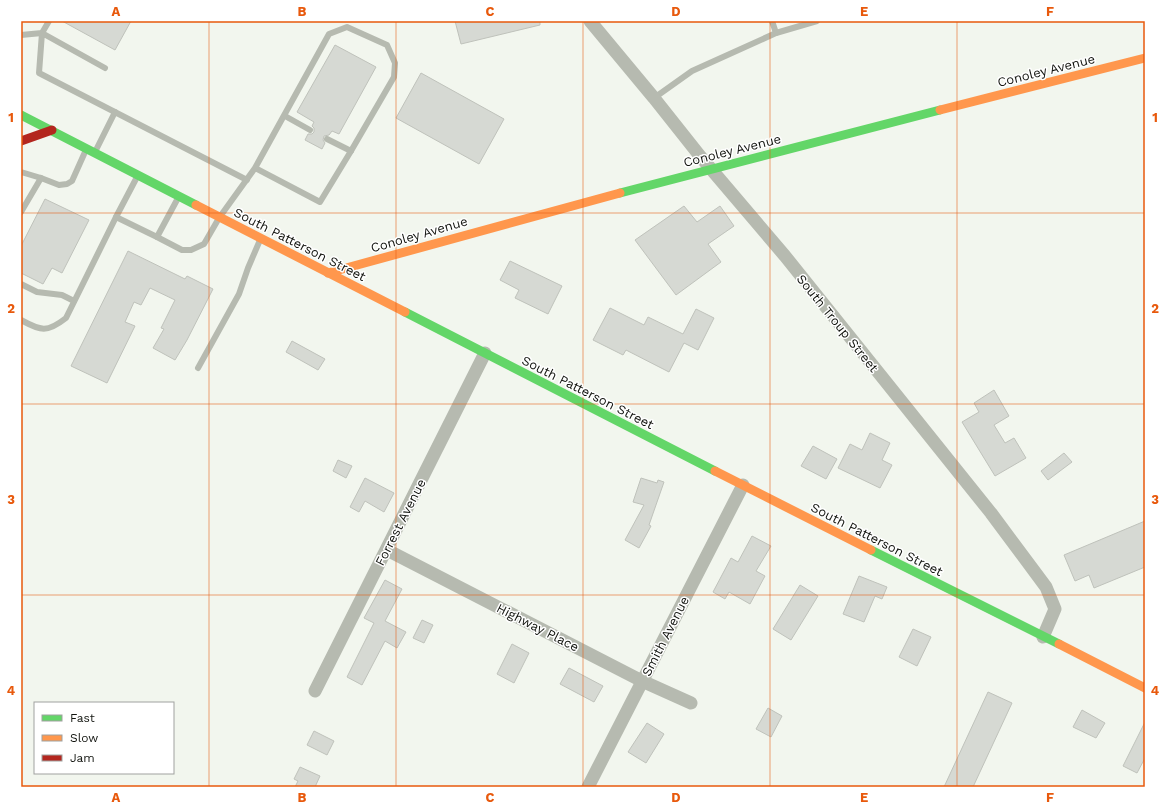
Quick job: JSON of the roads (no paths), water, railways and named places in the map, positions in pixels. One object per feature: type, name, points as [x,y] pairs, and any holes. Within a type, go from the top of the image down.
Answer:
[{"type":"main road","name":"Conoley Avenue","points":[[328,273],[464,234],[1145,58]]},
{"type":"main road","name":"South Patterson Street","points":[[21,115],[219,218],[1145,688]]},
{"type":"main road","points":[[21,141],[52,130]]},
{"type":"street","name":"South Troup Street","points":[[590,21],[700,156],[785,256],[991,513],[1046,587],[1054,609],[1042,637]]},
{"type":"street","name":"Forrest Avenue","points":[[315,691],[486,354]]},
{"type":"street","name":"Smith Avenue","points":[[588,787],[743,485]]},
{"type":"street","name":"Highway Place","points":[[387,550],[642,681],[691,703]]},
{"type":"lane","points":[[49,21],[42,33],[39,73],[247,180]]},
{"type":"lane","points":[[772,21],[776,33]]},
{"type":"lane","points":[[654,98],[692,71],[776,33],[818,21]]},
{"type":"lane","points":[[116,217],[182,250],[191,250],[204,244],[219,218],[255,168],[329,34],[347,26],[387,45],[396,63],[394,77],[352,151],[320,202],[255,168]]},
{"type":"lane","points":[[21,35],[42,33],[105,68]]},
{"type":"lane","points":[[21,172],[59,185],[72,181],[115,112]]},
{"type":"lane","points":[[285,116],[310,130]]},
{"type":"lane","points":[[327,139],[352,151]]},
{"type":"lane","points":[[21,320],[37,329],[55,327],[66,318],[138,176]]},
{"type":"lane","points":[[21,212],[41,178]]},
{"type":"lane","points":[[157,237],[179,197]]},
{"type":"lane","points":[[198,368],[238,294],[261,239]]},
{"type":"lane","points":[[21,284],[37,292],[62,295],[74,302]]}]
